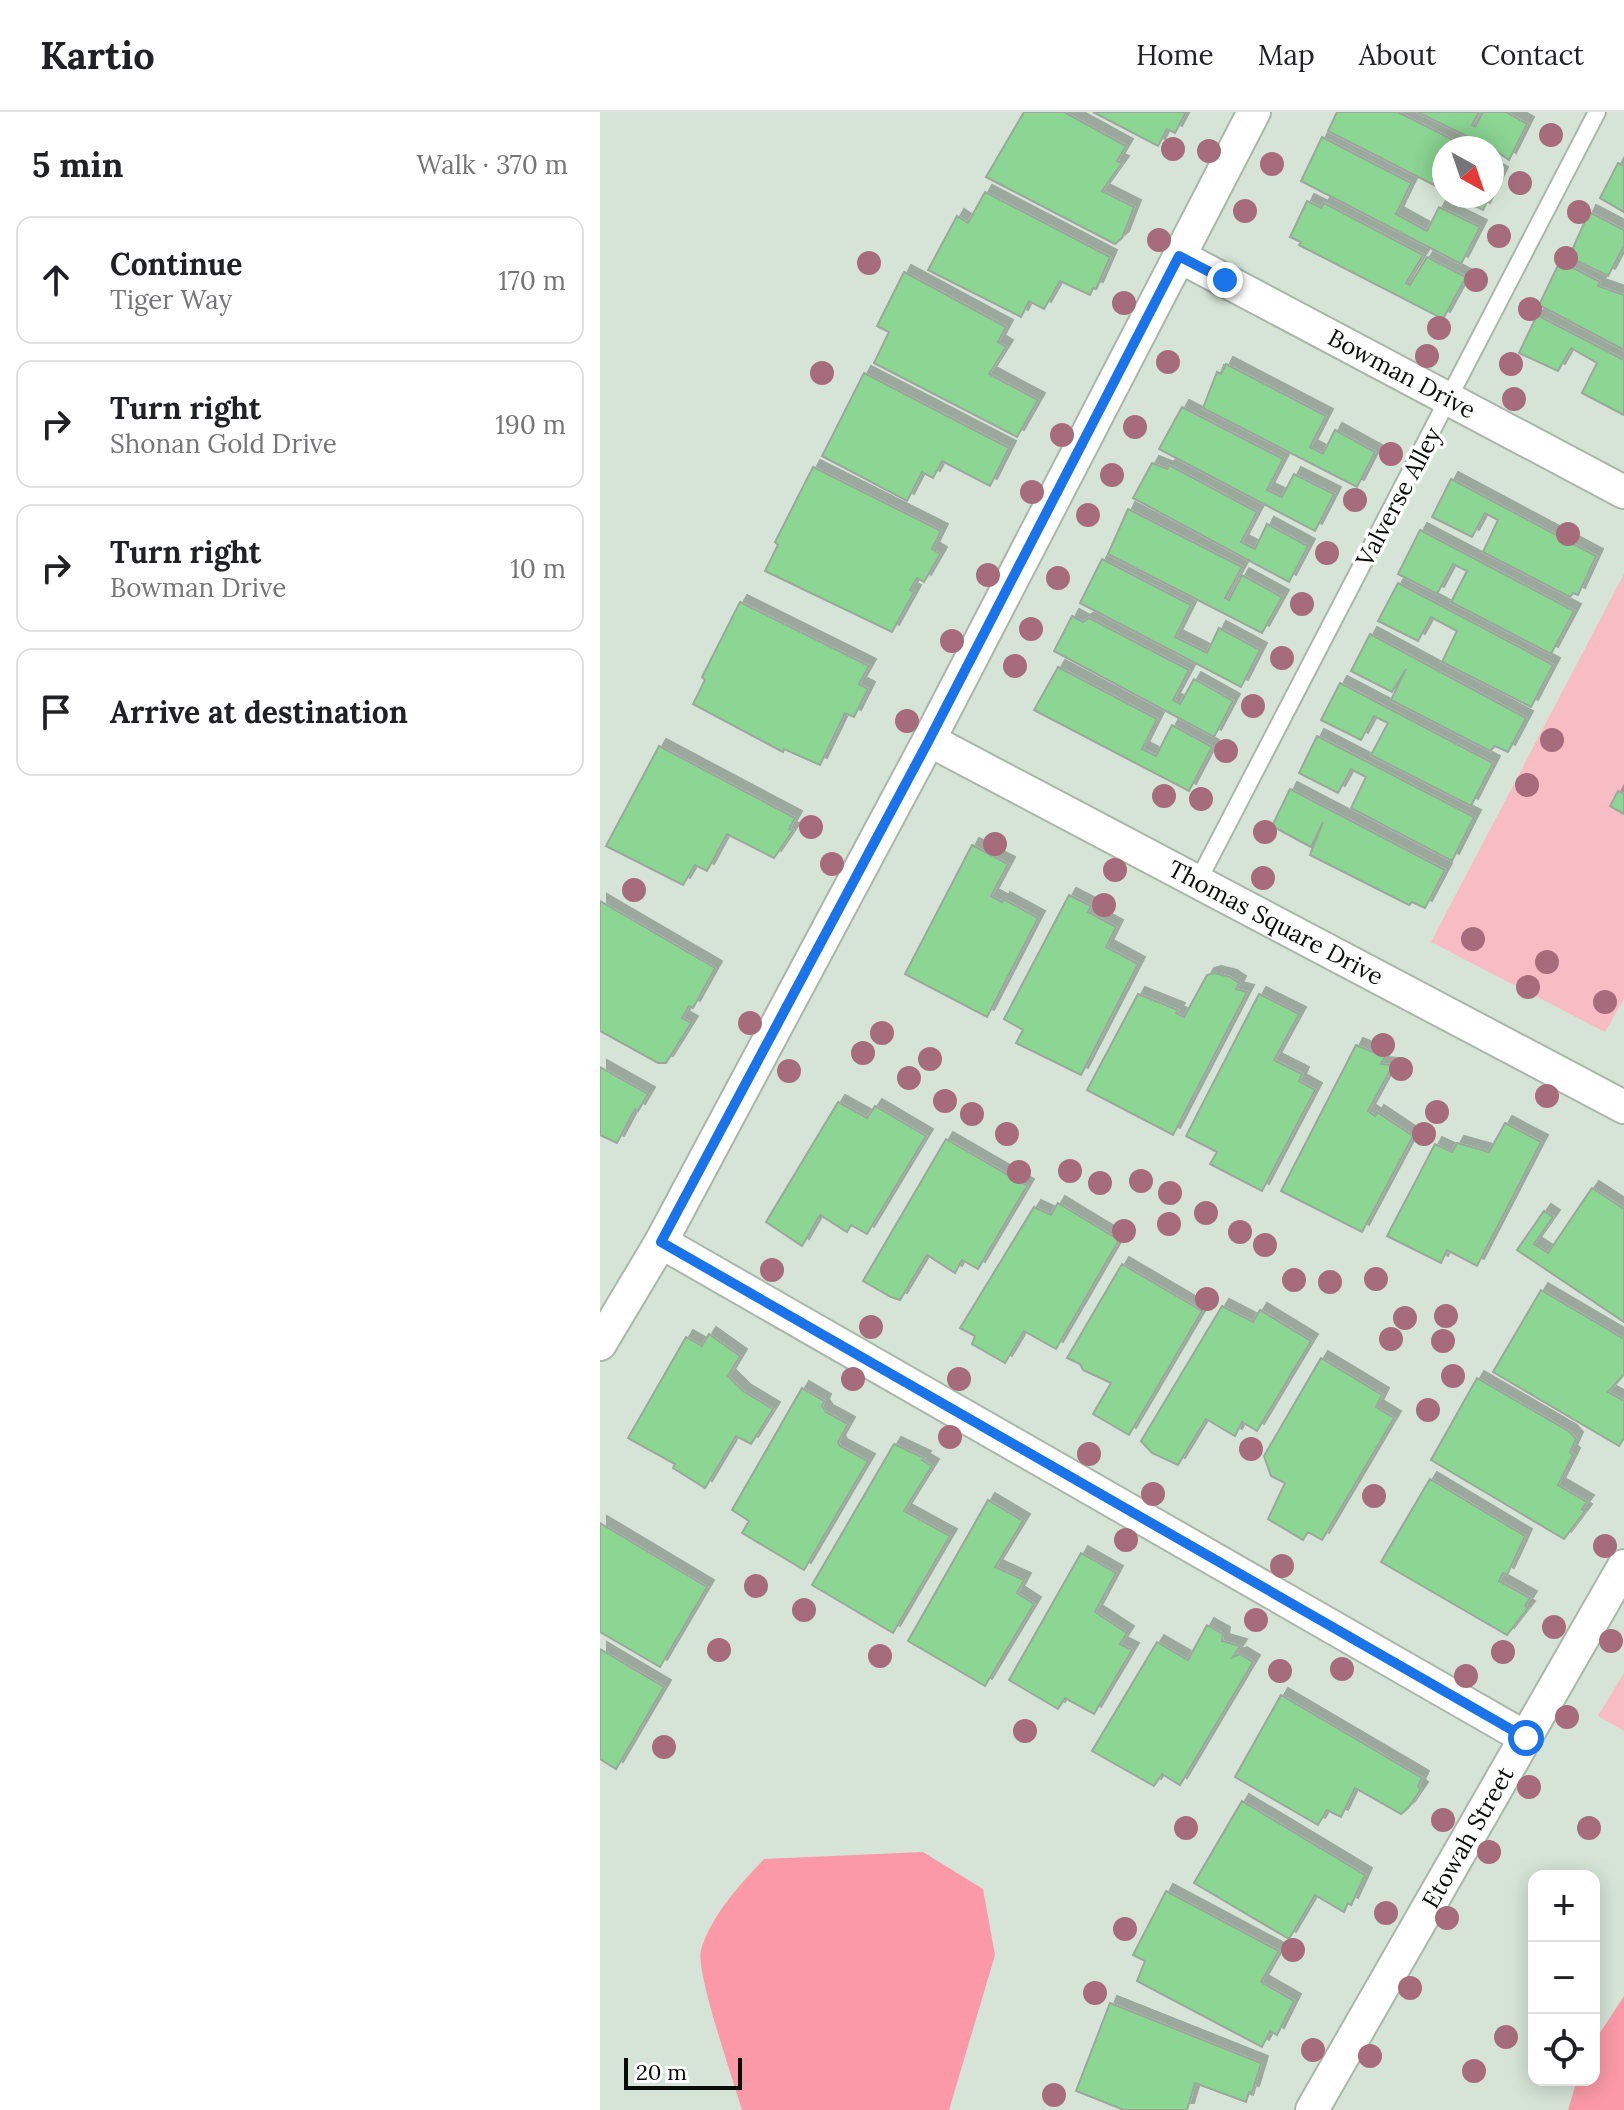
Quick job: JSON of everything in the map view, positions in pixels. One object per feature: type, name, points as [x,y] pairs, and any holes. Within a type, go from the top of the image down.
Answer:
[{"type":"street","points":[[600,1344],[661,1242],[929,740],[1254,112]]},
{"type":"street","name":"Bowman Drive","points":[[1179,256],[1624,492]]},
{"type":"street","name":"Thomas Square Drive","points":[[929,740],[1624,1107]]},
{"type":"street","points":[[661,1242],[1526,1738]]},
{"type":"street","name":"Etowah Street","points":[[1312,2110],[1624,1566]]},
{"type":"lane","name":"Valverse Alley","points":[[1198,881],[1597,112]]},
{"type":"shaded area","points":[[1624,574],[1624,999],[1605,1032],[1431,942]]},
{"type":"shaded area","points":[[1624,1673],[1624,1731],[1598,1716]]},
{"type":"shaded area","points":[[923,1852],[983,1889],[995,1955],[949,2110],[742,2110],[709,2002],[701,1962],[701,1950],[719,1913],[764,1859]]},
{"type":"shaded area","points":[[1624,1996],[1624,2110],[1568,2110],[1575,2086],[1600,2086],[1600,2033]]},
{"type":"building","points":[[1024,112],[1064,112],[1126,146],[1117,161],[1122,163],[1102,191],[1134,207],[1122,238],[1115,244],[986,177]]},
{"type":"building","points":[[1093,112],[1186,112],[1175,133],[1167,129],[1158,146]]},
{"type":"building","points":[[1337,112],[1398,112],[1445,136],[1432,136],[1432,184],[1328,131]]},
{"type":"building","points":[[1417,112],[1479,112],[1472,125],[1475,127],[1483,112],[1506,112],[1527,124],[1509,160],[1504,156],[1504,136],[1467,136]]},
{"type":"building","points":[[1322,137],[1411,183],[1396,214],[1427,231],[1441,208],[1480,227],[1461,264],[1301,181]]},
{"type":"building","points":[[1618,163],[1624,166],[1624,212],[1600,198]]},
{"type":"building","points":[[985,192],[1110,257],[1096,289],[1093,288],[1090,295],[1060,281],[1044,309],[1029,301],[1021,317],[928,270],[957,216],[968,223]]},
{"type":"building","points":[[1307,201],[1321,208],[1324,203],[1423,255],[1406,283],[1410,285],[1427,257],[1466,277],[1443,319],[1299,245],[1301,242],[1290,237]]},
{"type":"building","points":[[1589,212],[1624,230],[1624,246],[1608,276],[1569,257]]},
{"type":"building","points":[[1560,261],[1600,282],[1598,286],[1624,295],[1624,350],[1539,305]]},
{"type":"building","points":[[904,272],[1006,327],[998,342],[1006,347],[989,374],[1038,400],[1017,437],[874,363],[889,332],[877,326]]},
{"type":"building","points":[[1537,315],[1624,360],[1624,415],[1582,393],[1597,363],[1571,348],[1558,371],[1519,353]]},
{"type":"building","points":[[1226,364],[1326,416],[1310,447],[1323,454],[1335,430],[1375,452],[1357,487],[1203,408],[1217,372],[1221,374]]},
{"type":"building","points":[[864,373],[1009,448],[990,486],[942,461],[933,478],[922,472],[907,501],[822,456]]},
{"type":"building","points":[[1182,407],[1283,459],[1267,490],[1282,497],[1294,474],[1334,494],[1315,531],[1159,449]]},
{"type":"building","points":[[1152,463],[1167,469],[1169,465],[1257,512],[1241,542],[1255,549],[1267,524],[1308,546],[1289,582],[1133,498]]},
{"type":"building","points":[[813,467],[941,531],[932,549],[940,554],[924,582],[917,578],[910,590],[914,592],[892,632],[765,571],[778,545],[775,542]]},
{"type":"building","points":[[1451,479],[1596,556],[1578,595],[1573,593],[1570,597],[1483,552],[1498,520],[1485,513],[1472,537],[1432,517]]},
{"type":"building","points":[[1128,509],[1242,567],[1225,598],[1229,600],[1242,575],[1282,597],[1262,633],[1108,554]]},
{"type":"building","points":[[1420,530],[1574,611],[1551,654],[1451,602],[1467,571],[1453,564],[1437,594],[1398,574]]},
{"type":"building","points":[[1102,559],[1191,605],[1175,637],[1207,653],[1219,628],[1260,650],[1241,687],[1080,603]]},
{"type":"building","points":[[1398,583],[1553,665],[1531,707],[1442,662],[1457,631],[1431,617],[1418,641],[1378,621]]},
{"type":"building","points":[[740,602],[869,666],[859,684],[868,689],[854,717],[845,713],[820,765],[784,749],[783,752],[693,704],[705,680],[702,677]]},
{"type":"building","points":[[1072,616],[1083,622],[1089,618],[1189,670],[1173,700],[1180,704],[1194,679],[1233,701],[1214,737],[1054,651]]},
{"type":"building","points":[[1370,634],[1526,718],[1508,752],[1495,746],[1490,751],[1391,700],[1406,669],[1392,692],[1351,671]]},
{"type":"building","points":[[1058,667],[1157,719],[1142,749],[1156,756],[1172,725],[1212,747],[1189,791],[1034,710]]},
{"type":"building","points":[[1340,683],[1493,763],[1471,806],[1371,755],[1388,723],[1374,716],[1361,740],[1321,720]]},
{"type":"building","points":[[1317,736],[1474,817],[1452,861],[1351,808],[1366,777],[1351,769],[1338,793],[1299,773]]},
{"type":"building","points":[[659,746],[795,818],[789,829],[793,830],[774,858],[727,834],[707,871],[695,865],[683,885],[606,846]]},
{"type":"building","points":[[1290,789],[1445,870],[1425,908],[1412,902],[1409,905],[1310,855],[1323,822],[1311,847],[1272,826]]},
{"type":"building","points":[[1618,791],[1624,794],[1624,814],[1610,806]]},
{"type":"building","points":[[972,845],[1008,864],[991,896],[1038,918],[987,1017],[905,974]]},
{"type":"building","points":[[1069,895],[1091,906],[1088,912],[1116,927],[1106,947],[1138,964],[1081,1075],[1016,1043],[1023,1030],[1004,1019]]},
{"type":"building","points":[[600,901],[715,968],[693,1008],[689,1006],[682,1018],[691,1023],[666,1063],[658,1063],[600,1031]]},
{"type":"building","points":[[1214,973],[1230,977],[1239,983],[1236,989],[1247,992],[1173,1135],[1087,1090],[1138,994],[1178,1010],[1176,1013],[1184,1017],[1207,975]]},
{"type":"building","points":[[1259,994],[1299,1014],[1274,1060],[1302,1074],[1299,1081],[1315,1090],[1262,1191],[1210,1164],[1217,1152],[1186,1136]]},
{"type":"building","points":[[1356,1045],[1385,1057],[1381,1064],[1393,1065],[1368,1111],[1375,1116],[1377,1112],[1413,1136],[1362,1232],[1281,1191]]},
{"type":"building","points":[[600,1067],[648,1094],[638,1111],[635,1109],[617,1143],[600,1135]]},
{"type":"building","points":[[838,1102],[867,1118],[875,1106],[926,1136],[867,1234],[851,1225],[847,1232],[820,1215],[802,1246],[766,1222]]},
{"type":"building","points":[[1505,1123],[1541,1142],[1477,1266],[1447,1250],[1441,1263],[1387,1236],[1435,1144],[1452,1152],[1457,1143],[1489,1152]]},
{"type":"building","points":[[946,1139],[1027,1186],[978,1269],[962,1260],[955,1273],[927,1255],[900,1300],[863,1281]]},
{"type":"building","points":[[1592,1188],[1624,1209],[1624,1322],[1517,1250],[1544,1211],[1553,1217],[1534,1244],[1548,1253]]},
{"type":"building","points":[[1058,1203],[1119,1240],[1056,1349],[1024,1331],[1005,1363],[972,1344],[975,1336],[960,1328],[1034,1207],[1051,1215]]},
{"type":"building","points":[[1122,1264],[1202,1311],[1129,1435],[1093,1414],[1111,1383],[1083,1370],[1080,1364],[1067,1358]]},
{"type":"building","points":[[1541,1290],[1624,1339],[1624,1374],[1608,1392],[1624,1401],[1624,1438],[1619,1446],[1493,1372]]},
{"type":"building","points":[[1222,1306],[1253,1322],[1260,1310],[1311,1341],[1257,1431],[1242,1422],[1235,1436],[1206,1419],[1178,1465],[1152,1453],[1141,1441]]},
{"type":"building","points":[[709,1334],[740,1356],[728,1376],[743,1391],[773,1409],[751,1444],[736,1436],[705,1488],[673,1468],[675,1464],[628,1438],[686,1337],[702,1346]]},
{"type":"building","points":[[1321,1358],[1382,1395],[1376,1407],[1394,1418],[1322,1540],[1308,1532],[1303,1540],[1268,1519],[1285,1483],[1271,1476],[1264,1456]]},
{"type":"building","points":[[1477,1378],[1570,1432],[1576,1439],[1570,1452],[1573,1455],[1558,1485],[1587,1502],[1582,1509],[1585,1511],[1564,1539],[1431,1460]]},
{"type":"building","points":[[802,1388],[824,1401],[822,1406],[826,1412],[848,1424],[838,1442],[840,1446],[868,1461],[804,1570],[742,1533],[749,1521],[732,1510]]},
{"type":"building","points":[[894,1444],[924,1458],[922,1460],[932,1466],[904,1511],[950,1536],[893,1633],[812,1585]]},
{"type":"building","points":[[1430,1479],[1525,1536],[1507,1575],[1503,1573],[1499,1581],[1530,1598],[1525,1606],[1528,1608],[1507,1635],[1381,1562]]},
{"type":"building","points":[[988,1500],[1023,1521],[995,1567],[1024,1580],[1017,1593],[1034,1604],[985,1686],[908,1641]]},
{"type":"building","points":[[600,1523],[707,1587],[660,1667],[600,1632]]},
{"type":"building","points":[[1081,1553],[1116,1573],[1095,1612],[1127,1633],[1120,1644],[1132,1650],[1094,1714],[1065,1698],[1058,1709],[1009,1680]]},
{"type":"building","points":[[1207,1625],[1223,1634],[1222,1641],[1240,1646],[1233,1657],[1240,1654],[1253,1662],[1180,1785],[1162,1774],[1154,1786],[1092,1751],[1157,1642],[1188,1660]]},
{"type":"building","points":[[600,1649],[664,1687],[616,1769],[600,1759]]},
{"type":"building","points":[[1281,1695],[1422,1778],[1418,1786],[1421,1789],[1408,1808],[1401,1814],[1355,1788],[1341,1817],[1327,1810],[1318,1825],[1235,1777]]},
{"type":"building","points":[[1242,1801],[1365,1875],[1351,1905],[1348,1903],[1344,1912],[1315,1895],[1289,1939],[1194,1883]]},
{"type":"building","points":[[1166,1891],[1279,1951],[1261,1982],[1294,2001],[1277,2035],[1270,2031],[1262,2047],[1137,1981],[1145,1961],[1133,1955]]},
{"type":"building","points":[[1110,2003],[1261,2063],[1246,2102],[1195,2083],[1187,2110],[1124,2110],[1076,2091]]},
{"type":"route","points":[[1225,280],[1179,256],[929,740],[661,1242],[1526,1738]]}]
